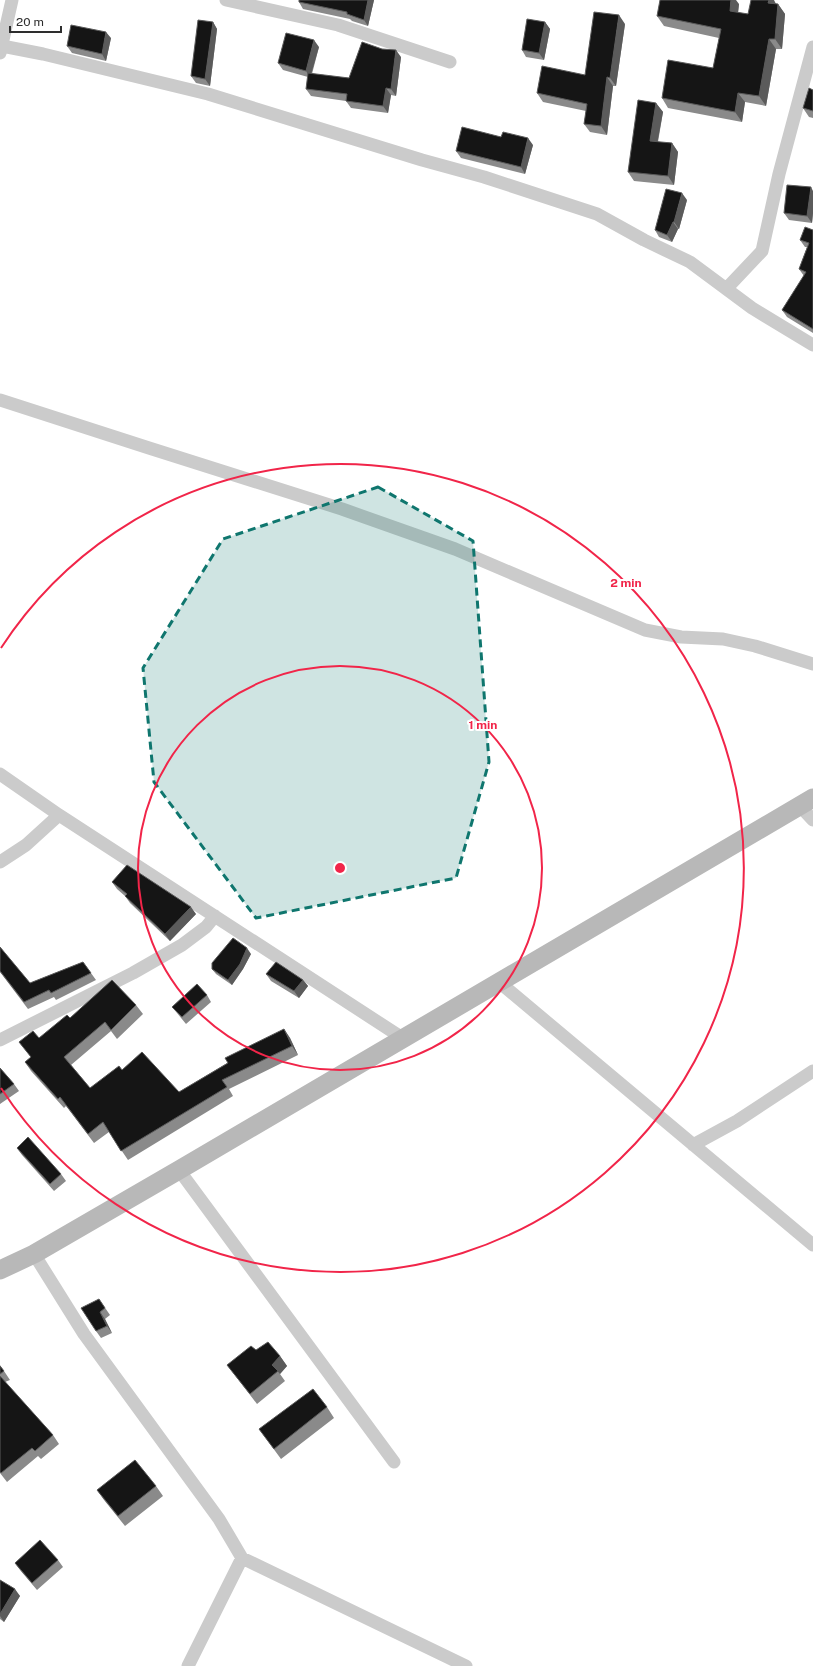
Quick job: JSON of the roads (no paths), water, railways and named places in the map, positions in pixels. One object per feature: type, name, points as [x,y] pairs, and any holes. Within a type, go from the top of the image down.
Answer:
[{"type":"street","points":[[12,0],[1,50],[43,54],[208,94],[422,160],[484,177],[597,214],[644,240],[690,262],[752,308],[813,345]]},
{"type":"street","points":[[226,0],[338,26],[450,62]]},
{"type":"street","points":[[727,288],[762,252],[779,174],[810,70],[813,47]]},
{"type":"street","points":[[0,400],[342,508],[455,549],[645,630],[681,637],[729,641],[755,646],[813,664]]},
{"type":"street","points":[[0,774],[59,815],[404,1039]]},
{"type":"street","points":[[0,1270],[34,1254],[179,1170],[807,802],[813,820]]},
{"type":"street","points":[[0,862],[26,845],[59,815]]},
{"type":"street","points":[[0,1040],[98,991],[182,945],[206,927],[215,916]]},
{"type":"street","points":[[499,982],[813,1245]]},
{"type":"street","points":[[693,1145],[737,1120],[813,1071]]},
{"type":"street","points":[[179,1170],[394,1462]]},
{"type":"street","points":[[34,1254],[84,1334],[219,1519],[242,1558],[466,1666]]},
{"type":"street","points":[[188,1666],[242,1558]]}]
